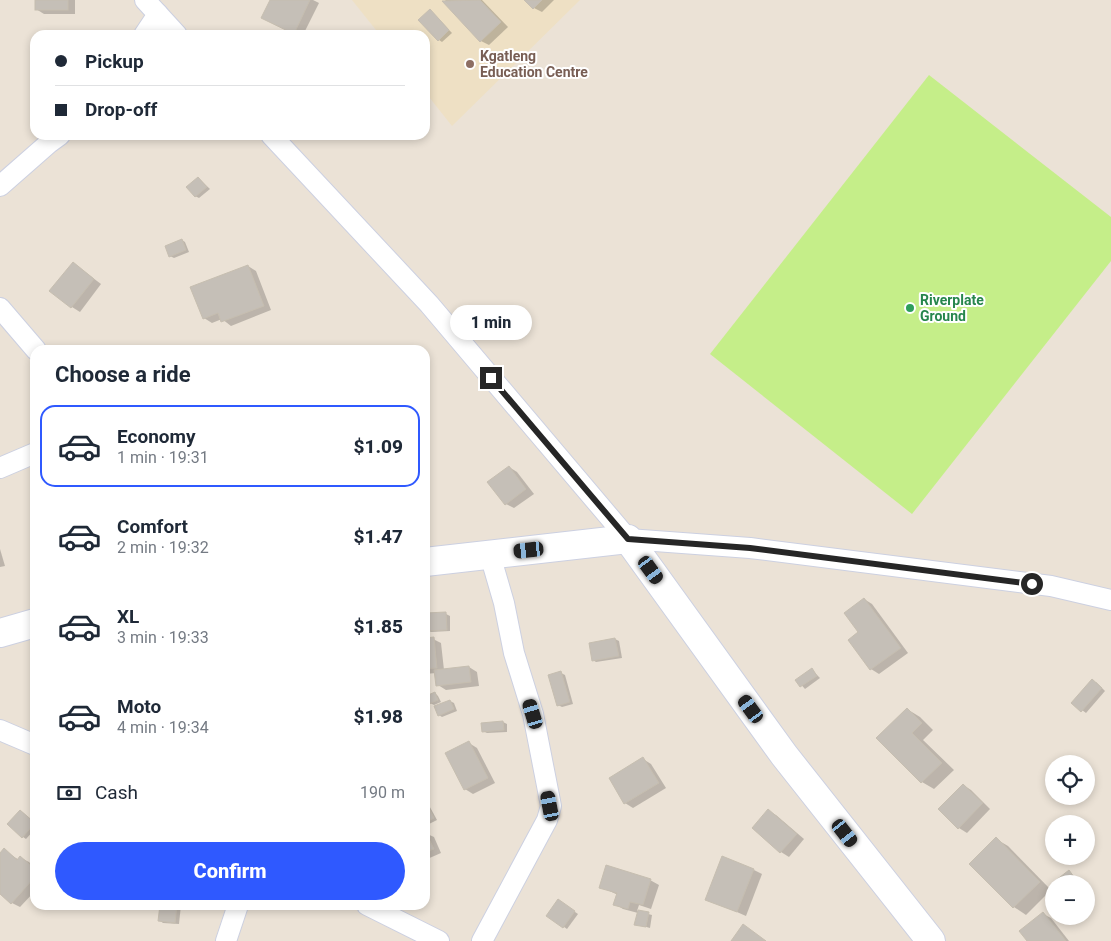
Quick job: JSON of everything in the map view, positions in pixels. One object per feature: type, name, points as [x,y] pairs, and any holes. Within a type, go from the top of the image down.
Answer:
[{"type":"street","points":[[145,30],[151,7]]},
{"type":"street","points":[[151,7],[172,30]]},
{"type":"street","points":[[0,186],[53,140]]},
{"type":"street","points":[[275,140],[429,304],[628,539],[784,755],[931,941]]},
{"type":"street","points":[[0,308],[32,345]]},
{"type":"street","points":[[0,468],[30,455]]},
{"type":"street","points":[[430,561],[628,539],[750,548],[1051,586],[1111,600]]},
{"type":"street","points":[[482,941],[547,820],[550,806],[533,714],[514,653],[504,603],[490,555]]},
{"type":"street","points":[[0,632],[30,625]]},
{"type":"street","points":[[0,730],[30,743]]},
{"type":"street","points":[[226,941],[236,910]]},
{"type":"street","points":[[377,910],[439,941]]},
{"type":"shaded area","name":"Kgatleng Education Centre","points":[[352,0],[580,0],[452,126],[430,98],[430,30],[376,30]]},
{"type":"green space","name":"Riverplate Ground","points":[[929,75],[1111,217],[1111,261],[912,514],[710,354]]},
{"type":"building","points":[[35,0],[68,0],[68,10],[35,10]]},
{"type":"building","points":[[270,0],[310,0],[296,30],[286,30],[261,18]]},
{"type":"building","points":[[480,0],[501,22],[480,42],[442,1]]},
{"type":"building","points":[[524,0],[542,0],[533,9]]},
{"type":"building","points":[[430,9],[449,30],[438,41],[430,33],[430,30],[428,30],[418,20]]},
{"type":"building","points":[[198,177],[207,187],[195,197],[186,187]]},
{"type":"building","points":[[182,239],[186,250],[169,257],[165,246]]},
{"type":"building","points":[[73,262],[94,279],[71,308],[49,291]]},
{"type":"building","points":[[248,265],[264,306],[221,322],[218,313],[203,319],[190,287]]},
{"type":"building","points":[[509,466],[526,489],[505,505],[487,482]]},
{"type":"building","points":[[864,598],[901,648],[870,670],[848,640],[858,632],[844,613]]},
{"type":"building","points":[[446,612],[447,630],[430,631],[430,613]]},
{"type":"building","points":[[430,637],[434,637],[437,668],[430,669]]},
{"type":"building","points":[[615,638],[619,656],[592,661],[589,643]]},
{"type":"building","points":[[469,666],[471,682],[436,686],[434,670]]},
{"type":"building","points":[[812,668],[817,676],[800,687],[795,680]]},
{"type":"building","points":[[561,671],[570,702],[557,706],[548,675]]},
{"type":"building","points":[[1092,679],[1102,688],[1081,712],[1071,703]]},
{"type":"building","points":[[435,692],[438,700],[430,704],[430,694]]},
{"type":"building","points":[[450,700],[454,709],[438,716],[434,706]]},
{"type":"building","points":[[907,708],[922,723],[912,733],[942,763],[921,783],[876,738]]},
{"type":"building","points":[[503,721],[504,730],[482,732],[481,723]]},
{"type":"building","points":[[469,741],[488,778],[464,790],[445,753]]},
{"type":"building","points":[[643,757],[659,783],[624,804],[609,778]]},
{"type":"building","points":[[963,784],[983,803],[958,829],[938,809]]},
{"type":"building","points":[[768,809],[797,834],[780,853],[752,828]]},
{"type":"building","points":[[20,810],[30,819],[30,829],[22,838],[7,824]]},
{"type":"building","points":[[430,810],[434,818],[430,820]]},
{"type":"building","points":[[996,837],[1040,882],[1013,908],[969,864]]},
{"type":"building","points":[[430,841],[434,849],[430,850]]},
{"type":"building","points":[[4,848],[17,860],[20,856],[30,865],[30,883],[11,904],[0,894],[0,853]]},
{"type":"building","points":[[722,856],[754,869],[737,912],[705,900]]},
{"type":"building","points":[[606,865],[651,879],[643,905],[630,902],[628,909],[613,905],[617,893],[599,888]]},
{"type":"building","points":[[1069,870],[1073,875],[1063,875]]},
{"type":"building","points":[[558,899],[575,911],[563,928],[546,916]]},
{"type":"building","points":[[159,910],[176,910],[175,923],[158,921]]},
{"type":"building","points":[[638,910],[649,912],[646,927],[634,925]]},
{"type":"building","points":[[1043,912],[1045,915],[1045,925],[1053,925],[1066,941],[1027,941],[1019,931]]},
{"type":"building","points":[[743,924],[766,941],[731,941]]},
{"type":"place","name":"Kgatleng Education Centre","points":[[470,64]]},
{"type":"place","name":"Riverplate Ground","points":[[910,308]]},
{"type":"route","points":[[491,378],[628,539],[750,548],[1032,584]]}]
